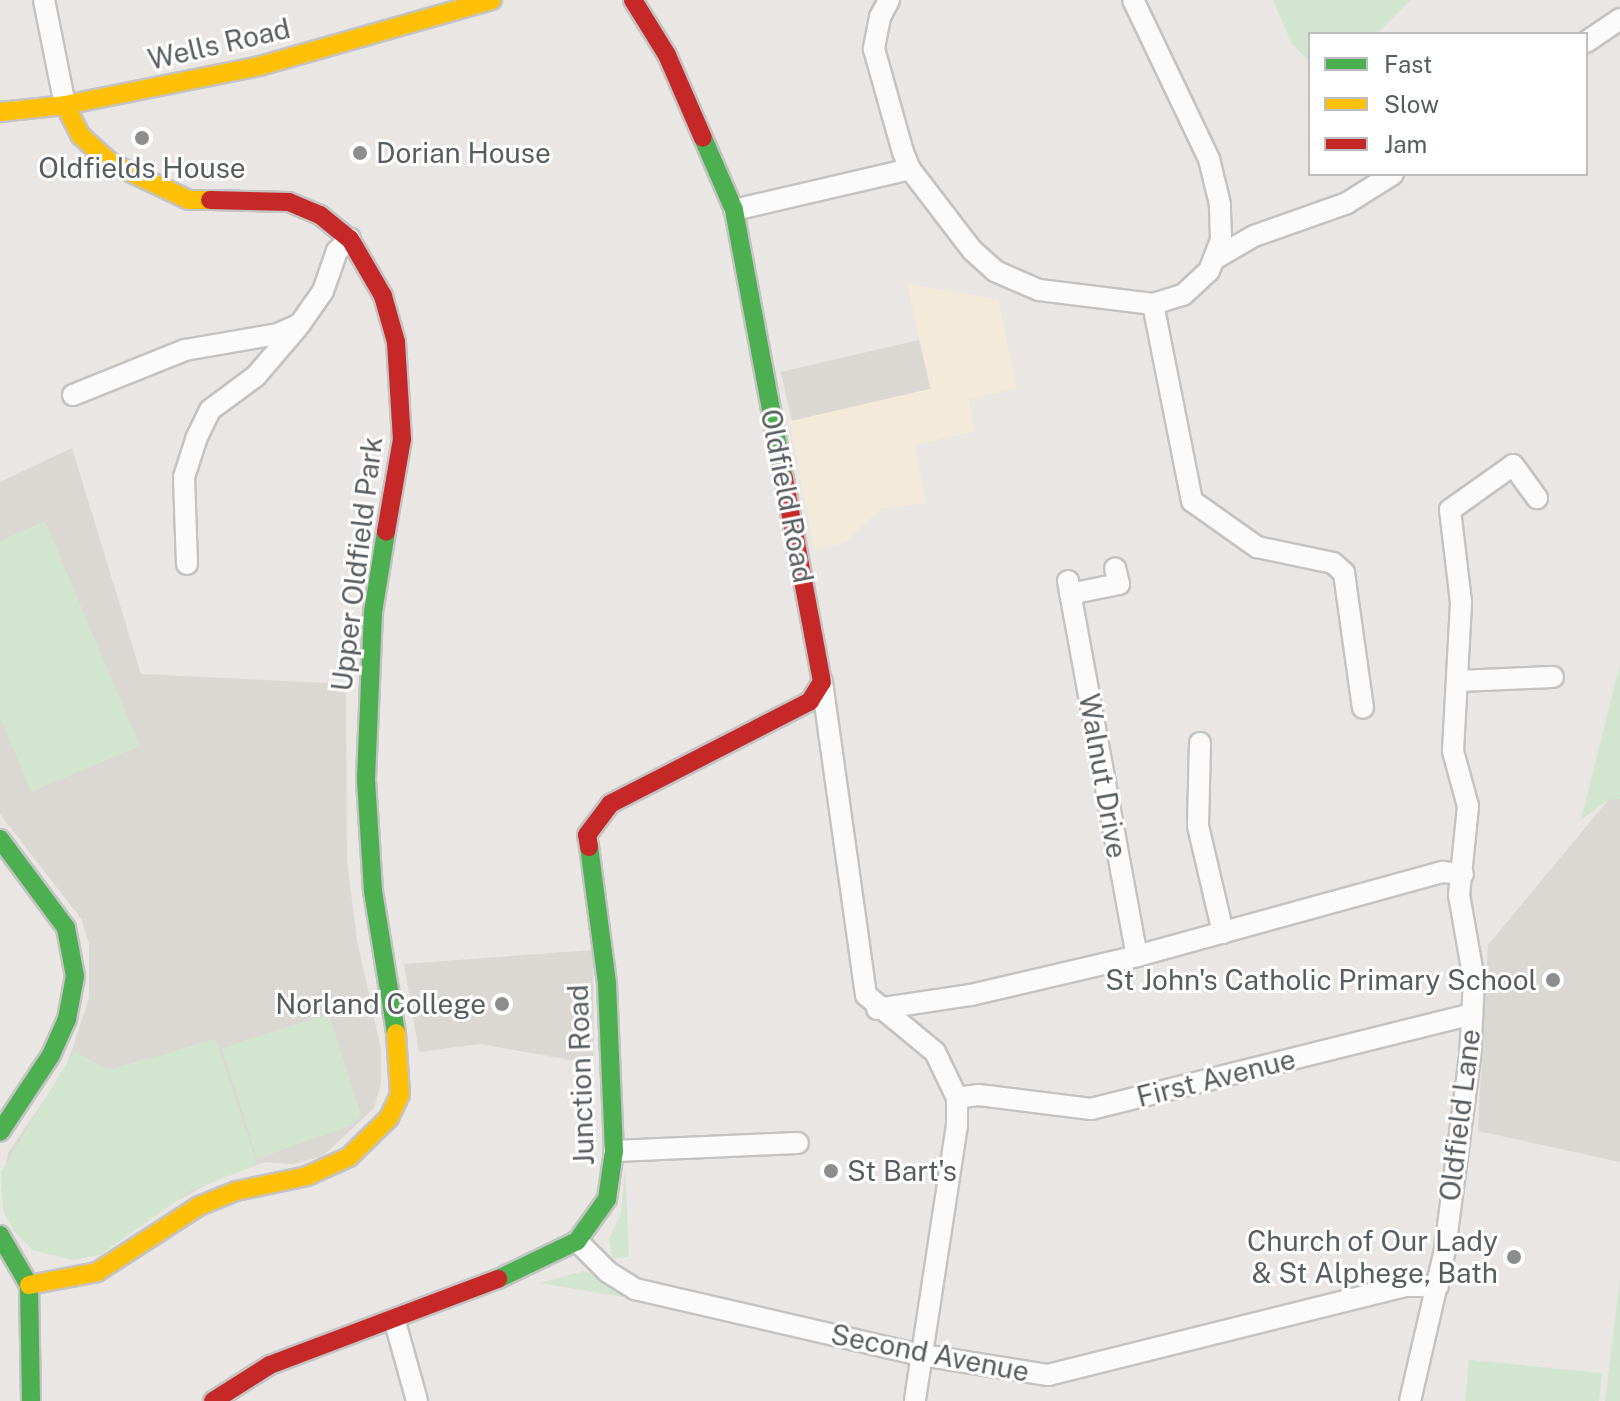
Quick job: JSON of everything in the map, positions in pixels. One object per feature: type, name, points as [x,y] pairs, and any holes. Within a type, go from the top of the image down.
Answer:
[{"type":"main road","name":"Wells Road","points":[[0,112],[65,105],[260,66],[492,0]]},
{"type":"main road","name":"Oldfield Road","points":[[633,0],[667,55],[734,210],[822,682]]},
{"type":"main road","name":"Upper Oldfield Park","points":[[29,1285],[97,1272],[127,1257],[199,1206],[236,1191],[329,1168],[379,1129],[400,1094],[400,1043],[373,891],[366,780],[373,612],[402,439],[403,399],[396,342],[383,296],[350,239],[320,215],[289,202],[189,200],[148,184],[111,163],[80,135],[65,105]]},
{"type":"main road","name":"Junction Road","points":[[213,1401],[237,1382],[270,1365],[395,1322],[527,1268],[577,1241],[607,1199],[614,1151],[607,983],[587,835],[610,804],[810,701],[822,682]]},
{"type":"main road","points":[[0,839],[66,928],[75,976],[67,1019],[51,1055],[0,1132]]},
{"type":"main road","points":[[0,1235],[29,1285],[31,1401]]},
{"type":"street","points":[[44,0],[65,105]]},
{"type":"street","points":[[889,0],[880,17],[874,49],[910,169],[995,271],[1039,290],[1153,304],[1195,287],[1216,258],[1254,236],[1347,203],[1390,176]]},
{"type":"street","points":[[1133,0],[1209,159],[1220,204],[1216,258]]},
{"type":"street","points":[[1588,41],[1620,19]]},
{"type":"street","points":[[734,210],[910,169]]},
{"type":"street","points":[[187,564],[184,477],[196,439],[210,410],[256,376],[300,324],[323,291],[337,251],[350,239]]},
{"type":"street","points":[[1153,304],[1192,501],[1257,547],[1333,563],[1344,573],[1363,708]]},
{"type":"street","points":[[72,394],[185,350],[278,334],[300,324]]},
{"type":"street","name":"Oldfield Lane","points":[[1410,1401],[1438,1286],[1472,1014],[1472,963],[1460,918],[1468,806],[1453,751],[1461,602],[1450,510],[1513,465],[1537,498]]},
{"type":"street","name":"Walnut Drive","points":[[1115,568],[1119,584],[1069,588],[1137,956]]},
{"type":"street","points":[[1457,681],[1553,677]]},
{"type":"street","name":"Oldfield Road","points":[[822,682],[863,983],[877,1009]]},
{"type":"street","points":[[1198,743],[1198,826],[1223,933]]},
{"type":"street","points":[[877,1009],[971,995],[1137,956],[1443,872],[1463,874]]},
{"type":"street","points":[[877,1009],[924,1039],[945,1066],[957,1098],[957,1125],[915,1401]]},
{"type":"street","name":"First Avenue","points":[[957,1098],[979,1095],[1091,1109],[1472,1014]]},
{"type":"street","points":[[614,1151],[798,1143]]},
{"type":"street","name":"Second Avenue","points":[[577,1241],[608,1272],[635,1289],[922,1355],[1048,1375],[1406,1286],[1438,1286]]},
{"type":"street","points":[[395,1322],[417,1401]]},
{"type":"street","points":[[237,1382],[248,1401]]},
{"type":"shaded area","points":[[907,284],[998,299],[1017,388],[969,400],[975,431],[915,445],[926,503],[881,509],[844,543],[814,549],[789,418],[931,389]]},
{"type":"shaded area","points":[[919,340],[930,389],[792,421],[781,372]]},
{"type":"shaded area","points":[[72,448],[141,674],[346,684],[347,861],[357,940],[381,1050],[381,1083],[374,1108],[323,1156],[293,1164],[265,1162],[226,1174],[153,1214],[101,1254],[74,1260],[33,1250],[14,1231],[1,1190],[8,1153],[66,1068],[89,998],[89,944],[82,920],[0,814],[0,482]]},
{"type":"shaded area","name":"St John's Catholic Primary School","points":[[1609,799],[1620,799],[1620,1162],[1478,1131],[1488,945]]},
{"type":"shaded area","name":"Norland College","points":[[593,950],[594,1064],[480,1044],[419,1052],[404,964]]},
{"type":"green space","points":[[1273,0],[1411,0],[1378,32],[1308,32],[1308,60],[1292,44]]},
{"type":"green space","points":[[45,521],[140,746],[31,792],[0,717],[0,541]]},
{"type":"green space","points":[[1620,664],[1620,799],[1608,800],[1581,820]]},
{"type":"green space","points":[[329,1014],[361,1114],[352,1125],[257,1159],[222,1048]]},
{"type":"green space","points":[[216,1039],[257,1165],[192,1190],[101,1254],[74,1260],[33,1250],[14,1231],[3,1210],[1,1172],[74,1051],[108,1070]]},
{"type":"green space","points":[[625,1167],[629,1257],[612,1258],[609,1239],[621,1213]]},
{"type":"green space","points":[[584,1271],[600,1277],[623,1297],[540,1283]]},
{"type":"green space","points":[[1620,1280],[1620,1401],[1605,1401]]},
{"type":"green space","points":[[1469,1360],[1602,1373],[1599,1401],[1465,1401]]},
{"type":"traffic: fast","points":[[703,138],[734,210],[784,479]]},
{"type":"traffic: fast","points":[[386,532],[373,612],[366,780],[373,891],[396,1033]]},
{"type":"traffic: fast","points":[[0,839],[66,928],[75,976],[67,1019],[51,1055],[0,1132]]},
{"type":"traffic: fast","points":[[498,1279],[577,1241],[607,1199],[614,1151],[607,983],[589,847]]},
{"type":"traffic: fast","points":[[0,1235],[29,1285],[31,1401]]},
{"type":"traffic: slow","points":[[0,112],[65,105],[260,66],[492,0]]},
{"type":"traffic: slow","points":[[65,105],[80,135],[111,163],[189,200],[210,200]]},
{"type":"traffic: slow","points":[[29,1285],[97,1272],[199,1206],[236,1191],[307,1176],[349,1157],[389,1118],[400,1094],[396,1033]]},
{"type":"traffic: jam","points":[[633,0],[667,55],[703,138]]},
{"type":"traffic: jam","points":[[210,200],[289,202],[320,215],[350,239],[383,296],[396,342],[402,439],[386,532]]},
{"type":"traffic: jam","points":[[589,847],[587,835],[610,804],[810,701],[822,682],[784,479]]},
{"type":"traffic: jam","points":[[213,1401],[270,1365],[498,1279]]},
{"type":"place","name":"Oldfields House","points":[[142,138]]},
{"type":"place","name":"Dorian House","points":[[360,153]]},
{"type":"place","name":"St John's Catholic Primary School","points":[[1553,980]]},
{"type":"place","name":"Norland College","points":[[502,1004]]},
{"type":"place","name":"St Bart's","points":[[831,1171]]},
{"type":"place","name":"Church of Our Lady & St Alphege, Bath","points":[[1514,1257]]}]
